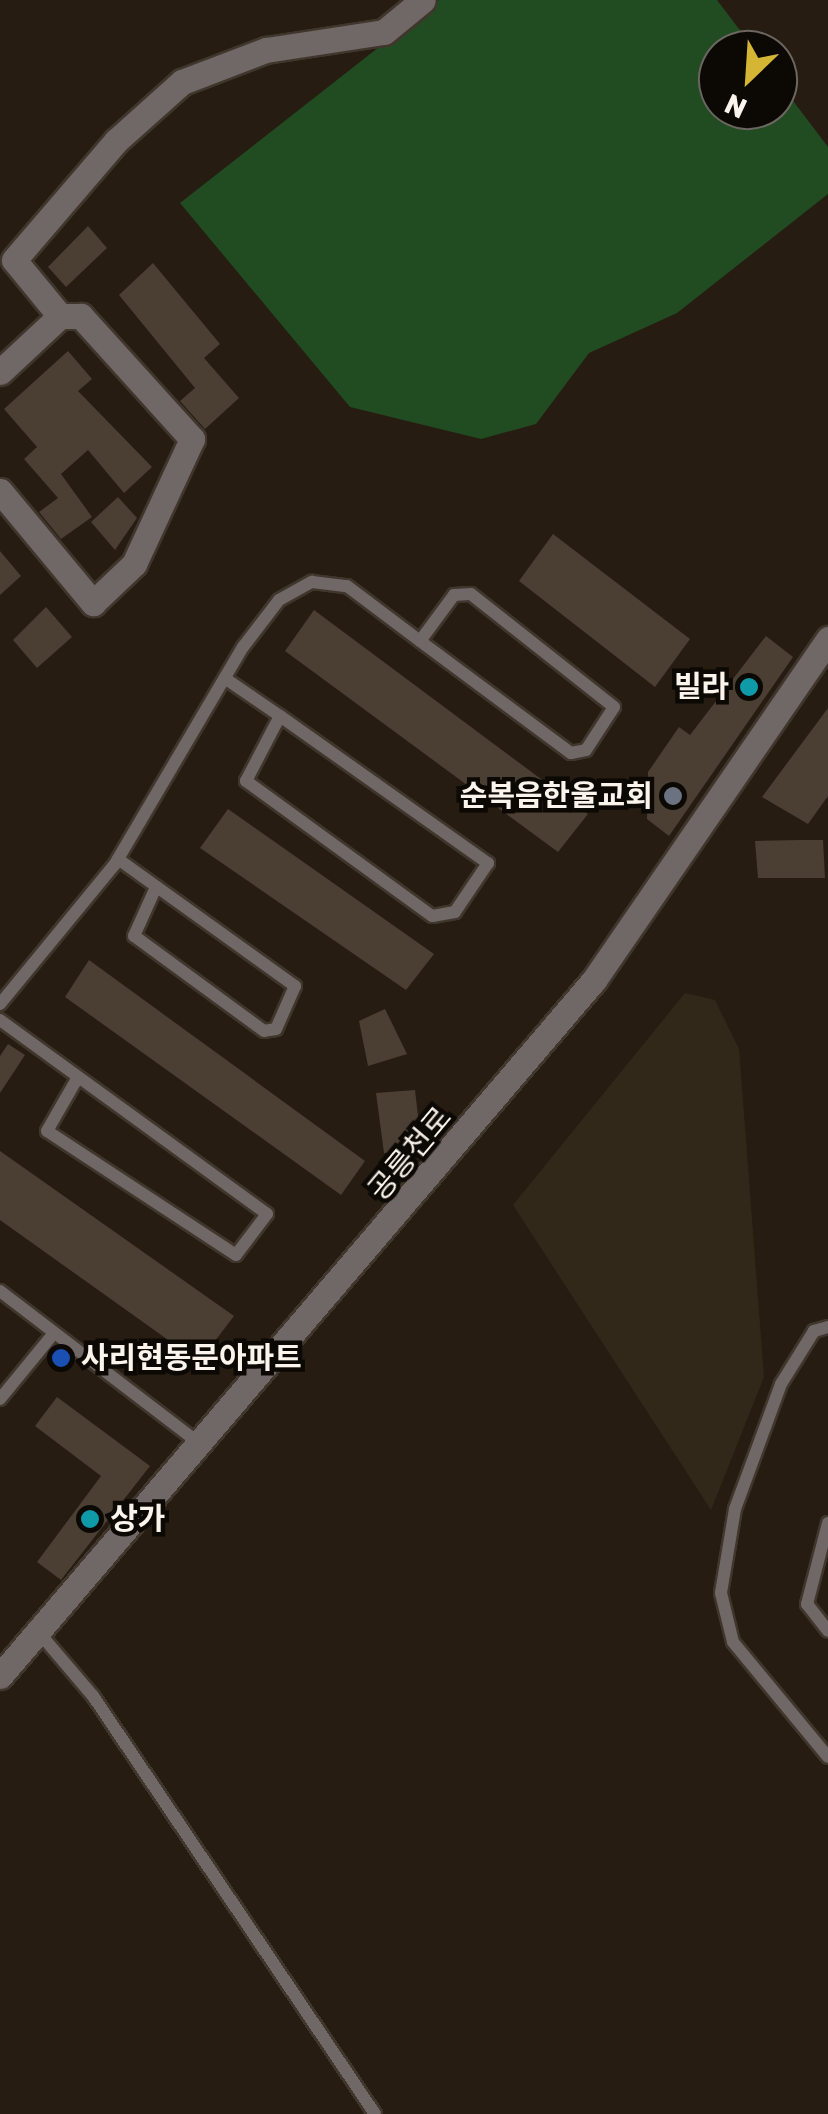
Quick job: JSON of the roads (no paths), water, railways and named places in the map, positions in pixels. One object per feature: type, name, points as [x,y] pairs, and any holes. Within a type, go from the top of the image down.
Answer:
[{"type":"street","points":[[0,490],[93,603],[134,564],[192,439],[82,316],[60,316],[7,267],[116,141],[182,82],[266,50],[384,32],[423,0]]},
{"type":"street","points":[[0,372],[60,316]]},
{"type":"street","name":"공릉천로","points":[[0,1676],[41,1635],[594,980],[828,640]]},
{"type":"lane","points":[[0,1004],[118,859],[226,679],[279,600],[312,582],[347,586],[420,641],[571,753],[586,750],[614,706],[471,594],[454,595],[420,641]]},
{"type":"lane","points":[[226,679],[280,716],[488,863],[455,912],[432,916],[246,781],[280,716]]},
{"type":"lane","points":[[118,859],[156,886],[295,986],[276,1028],[264,1032],[134,936],[132,924],[156,886]]},
{"type":"lane","points":[[0,1020],[267,1214],[236,1256],[48,1132],[78,1077]]},
{"type":"lane","points":[[0,1291],[200,1444]]},
{"type":"lane","points":[[828,1327],[814,1331],[781,1384],[735,1509],[721,1593],[733,1642],[828,1757]]},
{"type":"lane","points":[[0,1399],[54,1333]]},
{"type":"lane","points":[[828,1523],[807,1604],[828,1631]]},
{"type":"lane","points":[[41,1635],[93,1696],[376,2114]]},
{"type":"place","name":"빌라","points":[[749,687]]},
{"type":"place","name":"순복음한울교회","points":[[673,796]]},
{"type":"place","name":"사리현동문아파트","points":[[61,1358]]},
{"type":"place","name":"상가","points":[[90,1519]]}]
